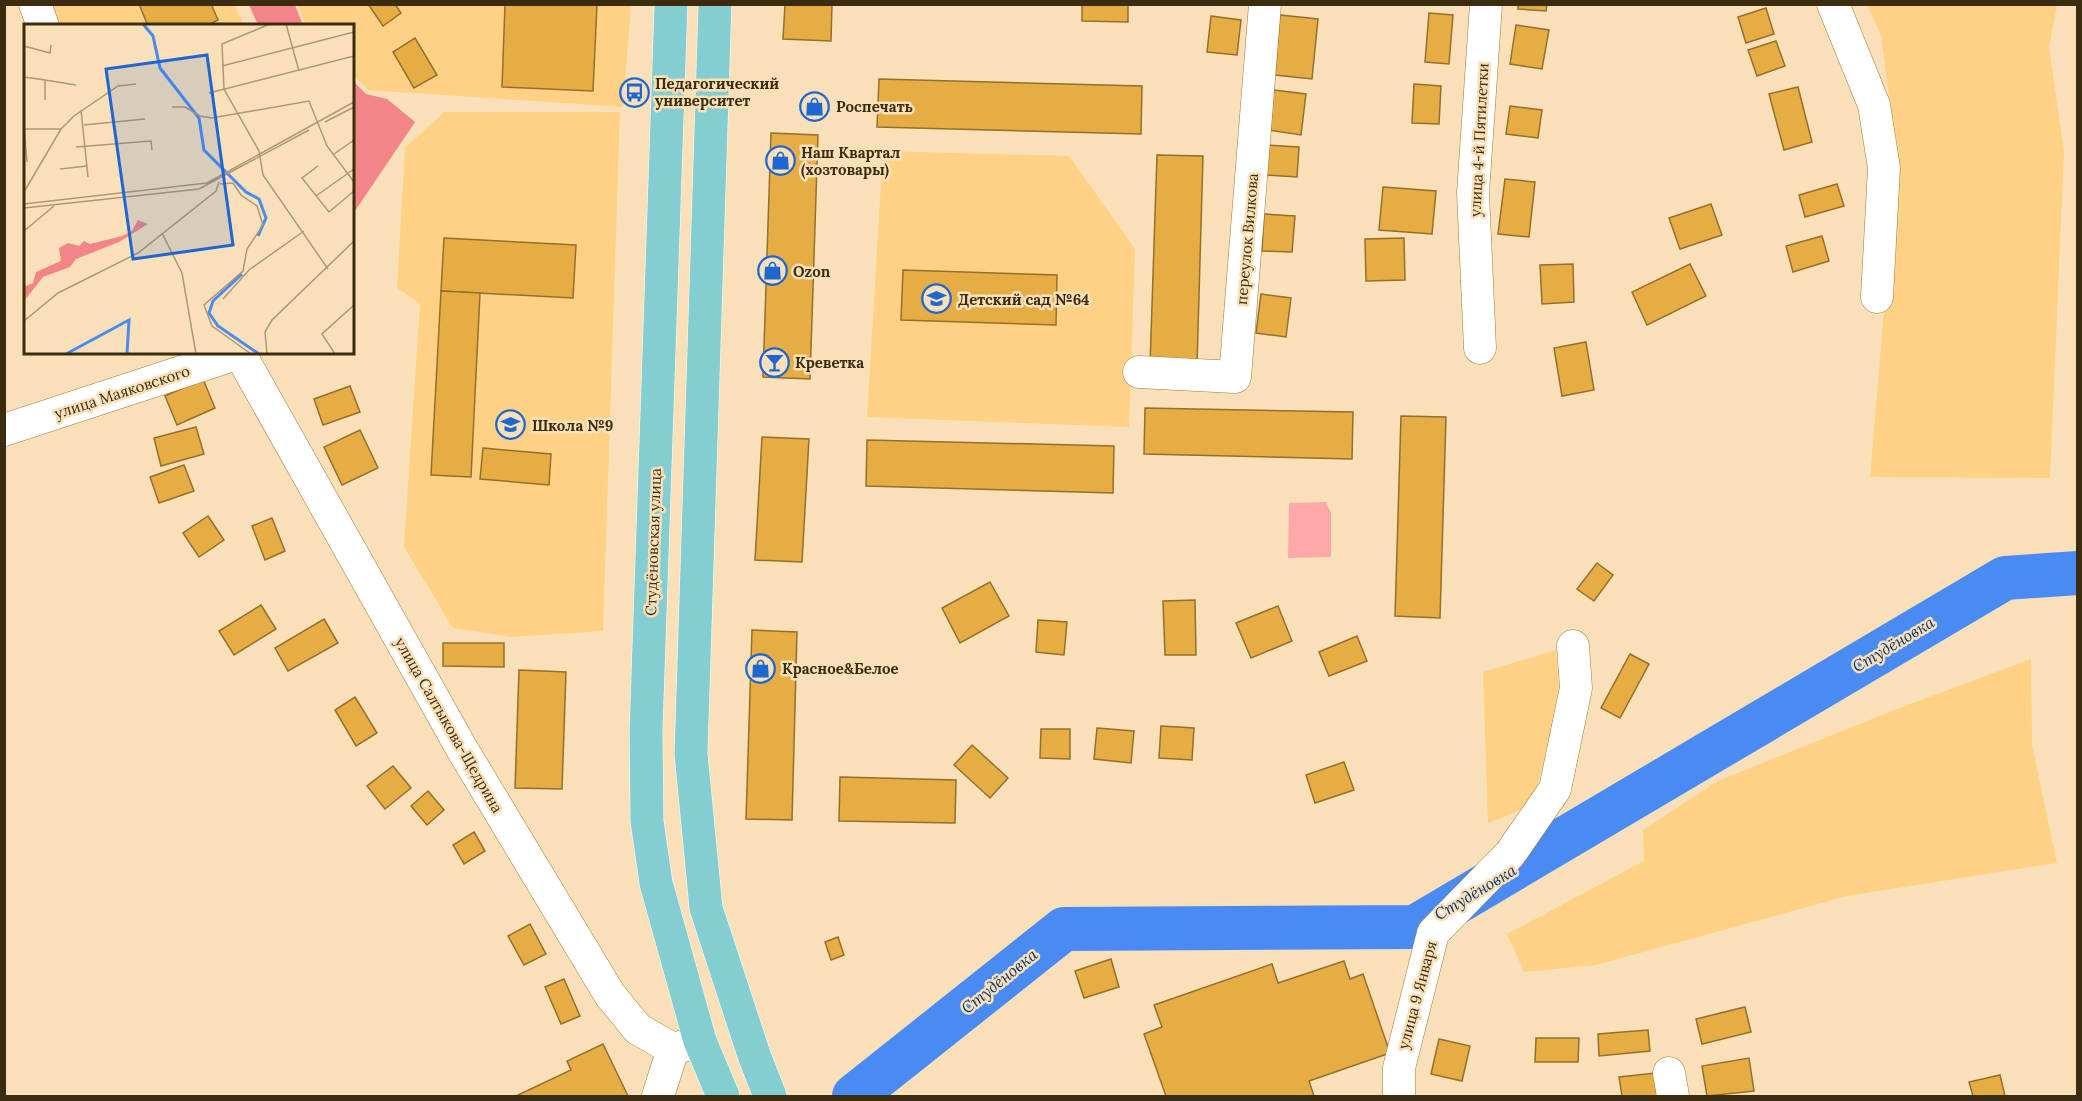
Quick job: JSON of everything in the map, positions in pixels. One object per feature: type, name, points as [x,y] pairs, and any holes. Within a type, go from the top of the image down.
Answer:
[{"type":"main road","name":"Студёновская улица","points":[[670,4],[647,719],[647,821],[656,883],[687,1045],[718,1084]]},
{"type":"main road","points":[[715,4],[691,754],[705,908],[770,1096]]},
{"type":"street","points":[[34,4],[43,24]]},
{"type":"street","name":"переулок Вилкова","points":[[1139,372],[1235,377],[1265,4]]},
{"type":"street","name":"улица 4-й Пятилетки","points":[[1480,348],[1473,192],[1486,4]]},
{"type":"street","points":[[1833,4],[1874,105],[1884,168],[1877,297]]},
{"type":"street","name":"улица Маяковского","points":[[4,430],[236,354]]},
{"type":"street","name":"улица Салтыкова-Щедрина","points":[[240,354],[462,749],[610,995],[638,1029],[687,1045]]},
{"type":"street","name":"улица 9 Января","points":[[1399,1096],[1399,1068],[1433,933],[1510,854],[1555,789],[1576,688],[1573,646]]},
{"type":"street","points":[[658,1096],[687,1045]]},
{"type":"shaded area","points":[[46,5],[235,5],[243,24],[55,24]]},
{"type":"shaded area","points":[[249,5],[295,5],[303,24],[258,24]]},
{"type":"shaded area","points":[[298,5],[631,5],[623,107],[368,90],[354,76],[354,24],[306,24]]},
{"type":"shaded area","points":[[1867,5],[2057,5],[2049,47],[2064,152],[2050,478],[1870,477],[1897,158],[1881,35]]},
{"type":"shaded area","points":[[354,82],[366,94],[387,99],[415,122],[354,213]]},
{"type":"shaded area","name":"Школа №9","points":[[444,112],[620,112],[603,631],[512,637],[453,628],[404,547],[420,303],[397,288],[405,148]]},
{"type":"shaded area","points":[[883,151],[1069,156],[1135,249],[1129,427],[867,417]]},
{"type":"shaded area","points":[[1326,502],[1331,513],[1331,557],[1288,558],[1289,503]]},
{"type":"shaded area","points":[[1556,650],[1560,707],[1531,806],[1488,823],[1483,672]]},
{"type":"shaded area","points":[[2031,659],[2032,745],[2057,863],[1847,896],[1596,965],[1524,972],[1507,934],[1644,861],[1643,830],[1718,781],[1897,709]]},
{"type":"building","points":[[139,4],[211,4],[218,20],[211,24],[147,24]]},
{"type":"building","points":[[368,4],[395,4],[401,13],[383,26]]},
{"type":"building","points":[[505,4],[597,4],[593,91],[502,87]]},
{"type":"building","points":[[785,4],[832,4],[831,41],[783,39]]},
{"type":"building","points":[[1082,4],[1128,4],[1128,22],[1082,21]]},
{"type":"building","points":[[1518,4],[1547,4],[1546,11],[1518,9]]},
{"type":"building","points":[[1766,8],[1774,34],[1746,43],[1738,17]]},
{"type":"building","points":[[1429,13],[1453,15],[1449,64],[1425,62]]},
{"type":"building","points":[[1280,15],[1318,19],[1312,79],[1275,75]]},
{"type":"building","points":[[1211,16],[1241,20],[1237,55],[1207,52]]},
{"type":"building","points":[[1516,25],[1549,30],[1542,69],[1510,64]]},
{"type":"building","points":[[415,38],[437,75],[414,88],[393,52]]},
{"type":"building","points":[[1776,41],[1785,66],[1757,76],[1748,50]]},
{"type":"building","points":[[879,79],[1142,86],[1141,134],[877,127]]},
{"type":"building","points":[[1414,84],[1441,86],[1439,124],[1412,123]]},
{"type":"building","points":[[1798,87],[1812,142],[1784,150],[1769,94]]},
{"type":"building","points":[[1274,90],[1306,94],[1301,135],[1268,130]]},
{"type":"building","points":[[1510,106],[1542,110],[1538,138],[1506,134]]},
{"type":"building","points":[[771,133],[818,135],[810,379],[763,377]]},
{"type":"building","points":[[1268,145],[1299,147],[1297,177],[1266,175]]},
{"type":"building","points":[[1157,155],[1203,156],[1197,366],[1150,365]]},
{"type":"building","points":[[1505,179],[1535,182],[1529,237],[1498,234]]},
{"type":"building","points":[[1837,184],[1844,206],[1805,217],[1799,195]]},
{"type":"building","points":[[1383,187],[1436,191],[1432,234],[1379,230]]},
{"type":"building","points":[[1711,204],[1722,235],[1680,249],[1669,218]]},
{"type":"building","points":[[1264,214],[1295,216],[1292,252],[1262,251]]},
{"type":"building","points":[[1822,236],[1829,261],[1793,272],[1786,246]]},
{"type":"building","points":[[444,238],[576,245],[573,298],[441,291]]},
{"type":"building","points":[[1404,238],[1405,280],[1366,281],[1365,239]]},
{"type":"building","points":[[1573,264],[1574,302],[1542,304],[1540,265]]},
{"type":"building","points":[[1690,264],[1706,296],[1647,325],[1632,292]]},
{"type":"building","points":[[903,270],[1057,275],[1056,325],[901,320]]},
{"type":"building","points":[[441,291],[480,293],[471,477],[431,475]]},
{"type":"building","points":[[1261,294],[1291,298],[1286,337],[1256,333]]},
{"type":"building","points":[[1586,342],[1594,390],[1562,396],[1554,348]]},
{"type":"building","points":[[203,379],[215,408],[177,425],[165,396]]},
{"type":"building","points":[[350,386],[360,412],[323,425],[314,399]]},
{"type":"building","points":[[1145,408],[1353,412],[1352,459],[1144,454]]},
{"type":"building","points":[[1401,416],[1446,417],[1440,618],[1395,616]]},
{"type":"building","points":[[196,427],[204,454],[161,466],[154,438]]},
{"type":"building","points":[[360,430],[378,468],[342,485],[324,447]]},
{"type":"building","points":[[762,437],[809,439],[802,562],[755,560]]},
{"type":"building","points":[[867,440],[1114,446],[1113,493],[866,486]]},
{"type":"building","points":[[483,448],[551,454],[549,485],[480,479]]},
{"type":"building","points":[[184,465],[194,491],[159,503],[150,477]]},
{"type":"building","points":[[208,516],[224,540],[199,557],[183,533]]},
{"type":"building","points":[[272,518],[285,551],[265,560],[252,526]]},
{"type":"building","points":[[1597,563],[1613,575],[1594,601],[1577,589]]},
{"type":"building","points":[[990,582],[1009,616],[960,643],[942,608]]},
{"type":"building","points":[[1195,600],[1196,655],[1165,655],[1163,601]]},
{"type":"building","points":[[261,605],[276,629],[234,655],[219,631]]},
{"type":"building","points":[[1278,606],[1292,641],[1251,658],[1236,623]]},
{"type":"building","points":[[324,619],[338,643],[288,671],[275,648]]},
{"type":"building","points":[[1038,620],[1067,622],[1064,655],[1036,652]]},
{"type":"building","points":[[752,630],[797,632],[792,820],[746,819]]},
{"type":"building","points":[[1357,636],[1367,661],[1329,676],[1319,652]]},
{"type":"building","points":[[443,643],[504,643],[504,667],[443,666]]},
{"type":"building","points":[[1630,654],[1649,664],[1620,718],[1601,708]]},
{"type":"building","points":[[519,670],[566,672],[562,789],[515,788]]},
{"type":"building","points":[[355,697],[377,733],[356,746],[335,710]]},
{"type":"building","points":[[1161,726],[1194,728],[1192,760],[1159,758]]},
{"type":"building","points":[[1097,728],[1134,731],[1131,763],[1094,759]]},
{"type":"building","points":[[1041,729],[1070,729],[1070,759],[1040,758]]},
{"type":"building","points":[[972,745],[1008,778],[990,798],[954,765]]},
{"type":"building","points":[[1344,762],[1354,790],[1315,803],[1306,775]]},
{"type":"building","points":[[393,766],[411,788],[385,809],[367,786]]},
{"type":"building","points":[[840,777],[956,780],[955,823],[839,821]]},
{"type":"building","points":[[428,791],[444,810],[427,825],[411,806]]},
{"type":"building","points":[[474,832],[485,851],[464,864],[453,845]]},
{"type":"building","points":[[530,924],[546,954],[524,965],[508,936]]},
{"type":"building","points":[[838,937],[844,955],[831,960],[825,942]]},
{"type":"building","points":[[1111,959],[1119,987],[1084,998],[1075,971]]},
{"type":"building","points":[[1344,961],[1350,979],[1363,974],[1390,1053],[1309,1081],[1314,1096],[1166,1096],[1144,1034],[1162,1027],[1154,1005],[1272,964],[1278,983]]},
{"type":"building","points":[[564,979],[580,1016],[561,1024],[545,987]]},
{"type":"building","points":[[1745,1007],[1751,1032],[1702,1044],[1696,1019]]},
{"type":"building","points":[[1648,1030],[1650,1051],[1599,1056],[1598,1034]]},
{"type":"building","points":[[1536,1038],[1579,1038],[1578,1062],[1535,1062]]},
{"type":"building","points":[[1439,1039],[1470,1046],[1462,1081],[1431,1074]]},
{"type":"building","points":[[603,1044],[628,1096],[516,1096],[571,1070],[567,1061]]},
{"type":"building","points":[[1749,1058],[1754,1091],[1707,1096],[1702,1066]]},
{"type":"building","points":[[1656,1073],[1658,1096],[1622,1096],[1619,1077]]},
{"type":"building","points":[[2000,1075],[2005,1096],[1973,1096],[1969,1082]]},
{"type":"waterway","name":"Студёновка","points":[[854,1096],[1064,929],[1415,927],[2005,578],[2078,573]]},
{"type":"place","name":"Педагогический университет","points":[[634,92]]},
{"type":"place","name":"Роспечать","points":[[815,106]]},
{"type":"place","name":"Наш Квартал (хозтовары)","points":[[780,161]]},
{"type":"place","name":"Ozon","points":[[772,271]]},
{"type":"place","name":"Детский сад №64","points":[[937,299]]},
{"type":"place","name":"Креветка","points":[[774,362]]},
{"type":"place","name":"Школа №9","points":[[511,425]]},
{"type":"place","name":"Красное&Белое","points":[[761,668]]}]
